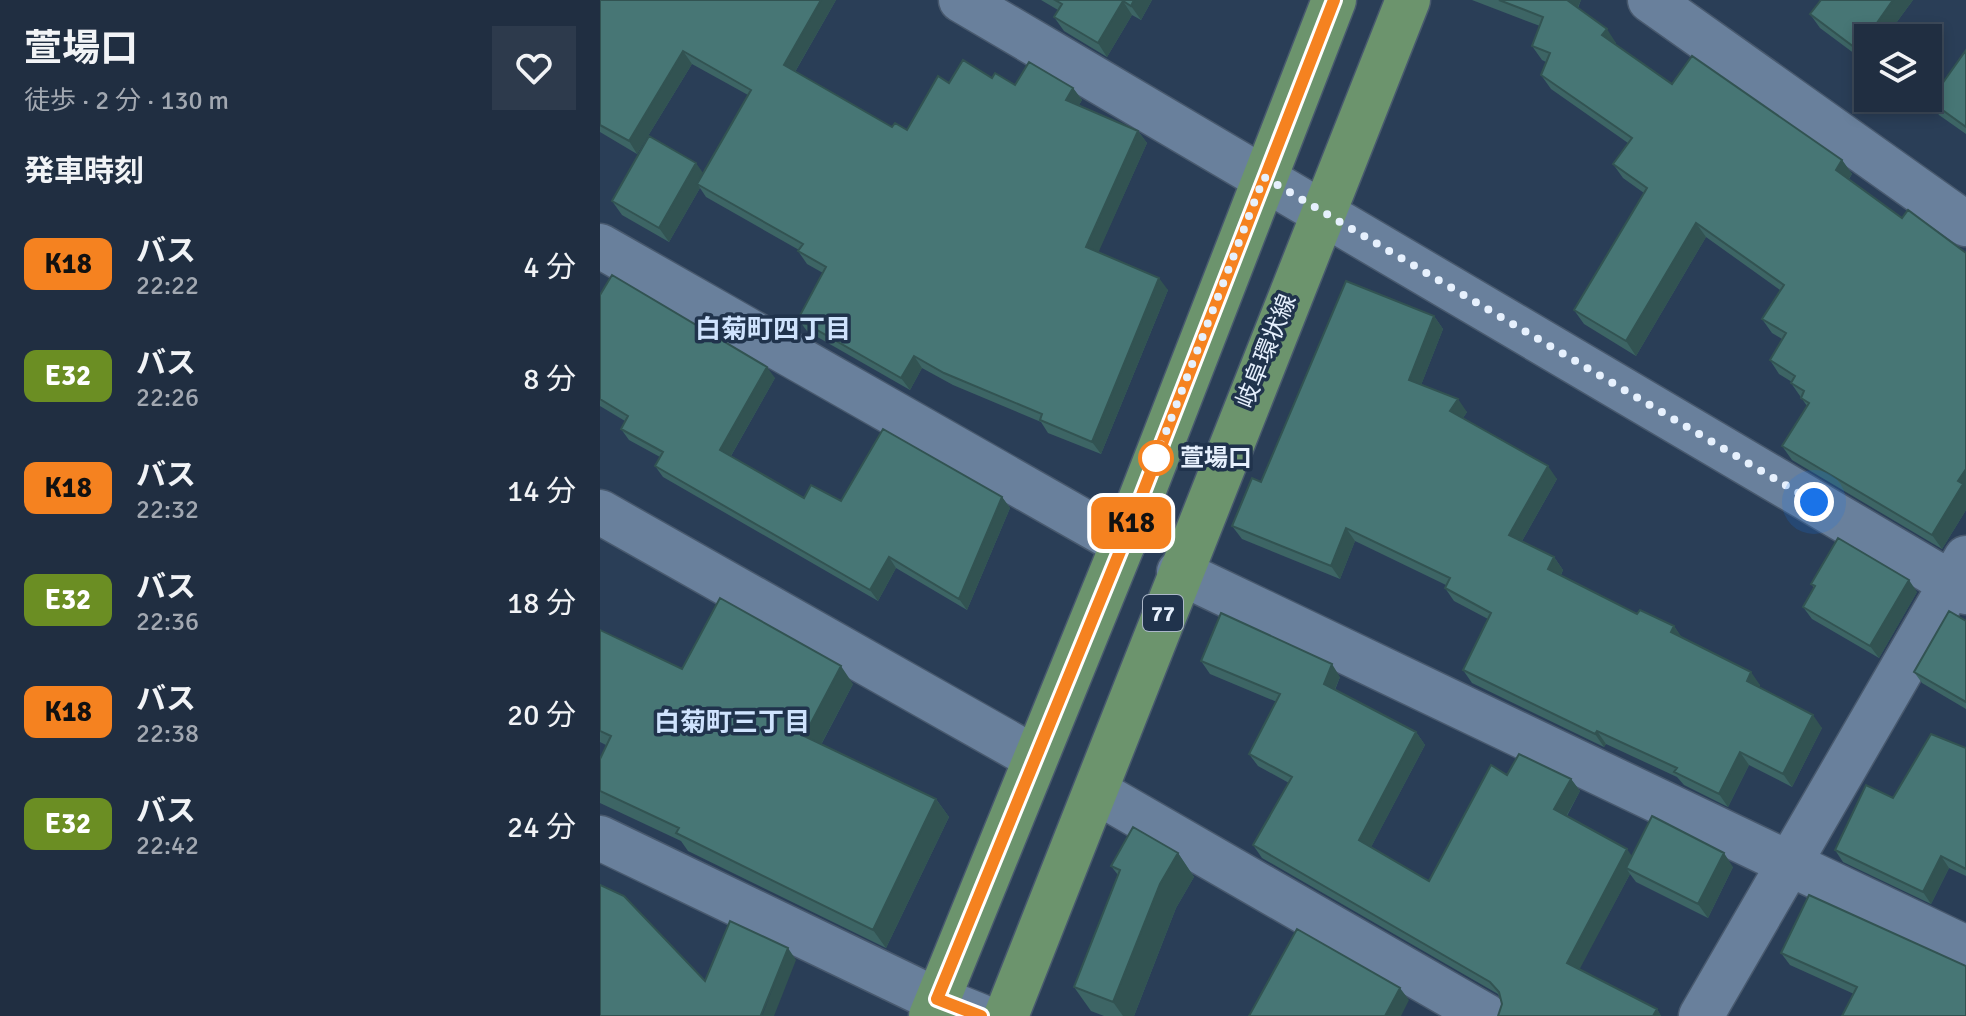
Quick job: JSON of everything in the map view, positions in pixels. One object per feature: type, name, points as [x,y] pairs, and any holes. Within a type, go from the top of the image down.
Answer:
[{"type":"main road","points":[[934,1008],[1123,544],[1334,0]]},
{"type":"main road","name":"岐阜環状線","points":[[1006,1016],[1097,792],[1179,572],[1408,0]]},
{"type":"street","points":[[961,0],[1961,578],[1787,863],[1701,1016]]},
{"type":"street","points":[[1650,0],[1966,224]]},
{"type":"street","points":[[600,246],[1123,544]]},
{"type":"street","points":[[600,512],[1035,758]]},
{"type":"street","points":[[1179,572],[1966,948]]},
{"type":"street","points":[[1097,792],[1486,1016]]},
{"type":"street","points":[[600,838],[934,1008],[980,1016]]},
{"type":"building","points":[[600,0],[821,0],[784,65],[892,127],[895,123],[907,130],[938,76],[949,83],[963,60],[992,78],[995,73],[1015,85],[1029,62],[1073,88],[1066,100],[1138,131],[1086,247],[1159,278],[1092,442],[1040,420],[1042,414],[944,373],[914,356],[901,378],[798,319],[826,267],[798,251],[803,244],[697,184],[751,90],[683,51],[629,141],[600,125]]},
{"type":"building","points":[[1055,0],[1134,0],[1131,6],[1123,1],[1098,43],[1054,17],[1062,4]]},
{"type":"building","points":[[1499,0],[1567,0],[1607,29],[1602,35],[1672,84],[1692,56],[1842,160],[1836,170],[1902,218],[1908,210],[1966,253],[1966,469],[1958,481],[1963,484],[1932,535],[1782,446],[1809,403],[1801,398],[1804,391],[1791,383],[1795,376],[1770,360],[1786,333],[1762,319],[1784,285],[1696,223],[1626,341],[1574,310],[1647,188],[1613,164],[1632,138],[1541,75],[1550,53],[1532,46],[1543,17]]},
{"type":"building","points":[[1821,0],[1893,0],[1876,24],[1854,24],[1854,47],[1810,14]]},
{"type":"building","points":[[1966,50],[1966,127],[1942,110],[1942,84]]},
{"type":"building","points":[[649,136],[696,163],[659,228],[612,201]]},
{"type":"building","points":[[612,275],[767,367],[720,450],[804,498],[811,485],[841,501],[883,429],[1002,497],[959,599],[889,557],[870,590],[655,466],[663,452],[621,429],[628,416],[600,399],[600,295]]},
{"type":"building","points":[[1346,281],[1434,316],[1409,380],[1458,399],[1450,411],[1548,466],[1509,535],[1554,557],[1548,569],[1637,614],[1640,610],[1674,626],[1671,632],[1751,672],[1747,681],[1813,715],[1783,774],[1740,752],[1719,794],[1674,772],[1677,768],[1597,731],[1595,734],[1463,670],[1491,613],[1445,588],[1450,578],[1346,528],[1331,566],[1232,526],[1252,478],[1261,482]]},
{"type":"building","points":[[1838,538],[1909,580],[1870,646],[1803,607],[1815,586],[1811,584]]},
{"type":"building","points":[[720,598],[841,666],[804,736],[936,799],[873,930],[676,833],[679,828],[600,791],[600,759],[611,736],[600,731],[600,630],[682,669]]},
{"type":"building","points":[[1949,611],[1966,621],[1966,702],[1914,672]]},
{"type":"building","points":[[1221,613],[1332,664],[1324,684],[1416,732],[1359,840],[1429,881],[1491,765],[1507,775],[1519,754],[1571,779],[1554,809],[1627,849],[1567,963],[1657,1009],[1653,1016],[1498,1016],[1502,1004],[1499,992],[1490,982],[1253,845],[1292,777],[1249,754],[1280,694],[1201,661]]},
{"type":"building","points":[[1931,734],[1966,748],[1966,869],[1941,856],[1923,892],[1835,850],[1866,785],[1893,798]]},
{"type":"building","points":[[1652,816],[1724,853],[1698,904],[1626,868]]},
{"type":"building","points":[[1133,827],[1178,853],[1160,884],[1113,1002],[1074,987],[1120,870],[1111,866]]},
{"type":"building","points":[[600,885],[624,896],[705,981],[730,921],[788,948],[763,1016],[600,1016]]},
{"type":"building","points":[[1809,895],[1966,966],[1966,1016],[1842,1016],[1857,987],[1781,953]]},
{"type":"building","points":[[1297,929],[1400,988],[1385,1016],[1249,1016]]},
{"type":"bus line","name":"K18","points":[[981,1016],[937,999],[1123,544],[1334,0]]},
{"type":"place","name":"萱場口","points":[[1156,458]]},
{"type":"district","name":"白菊町四丁目","points":[[773,329]]},
{"type":"district","name":"白菊町三丁目","points":[[732,722]]},
{"type":"route","points":[[1156,458],[1264,177],[1814,502]]}]
